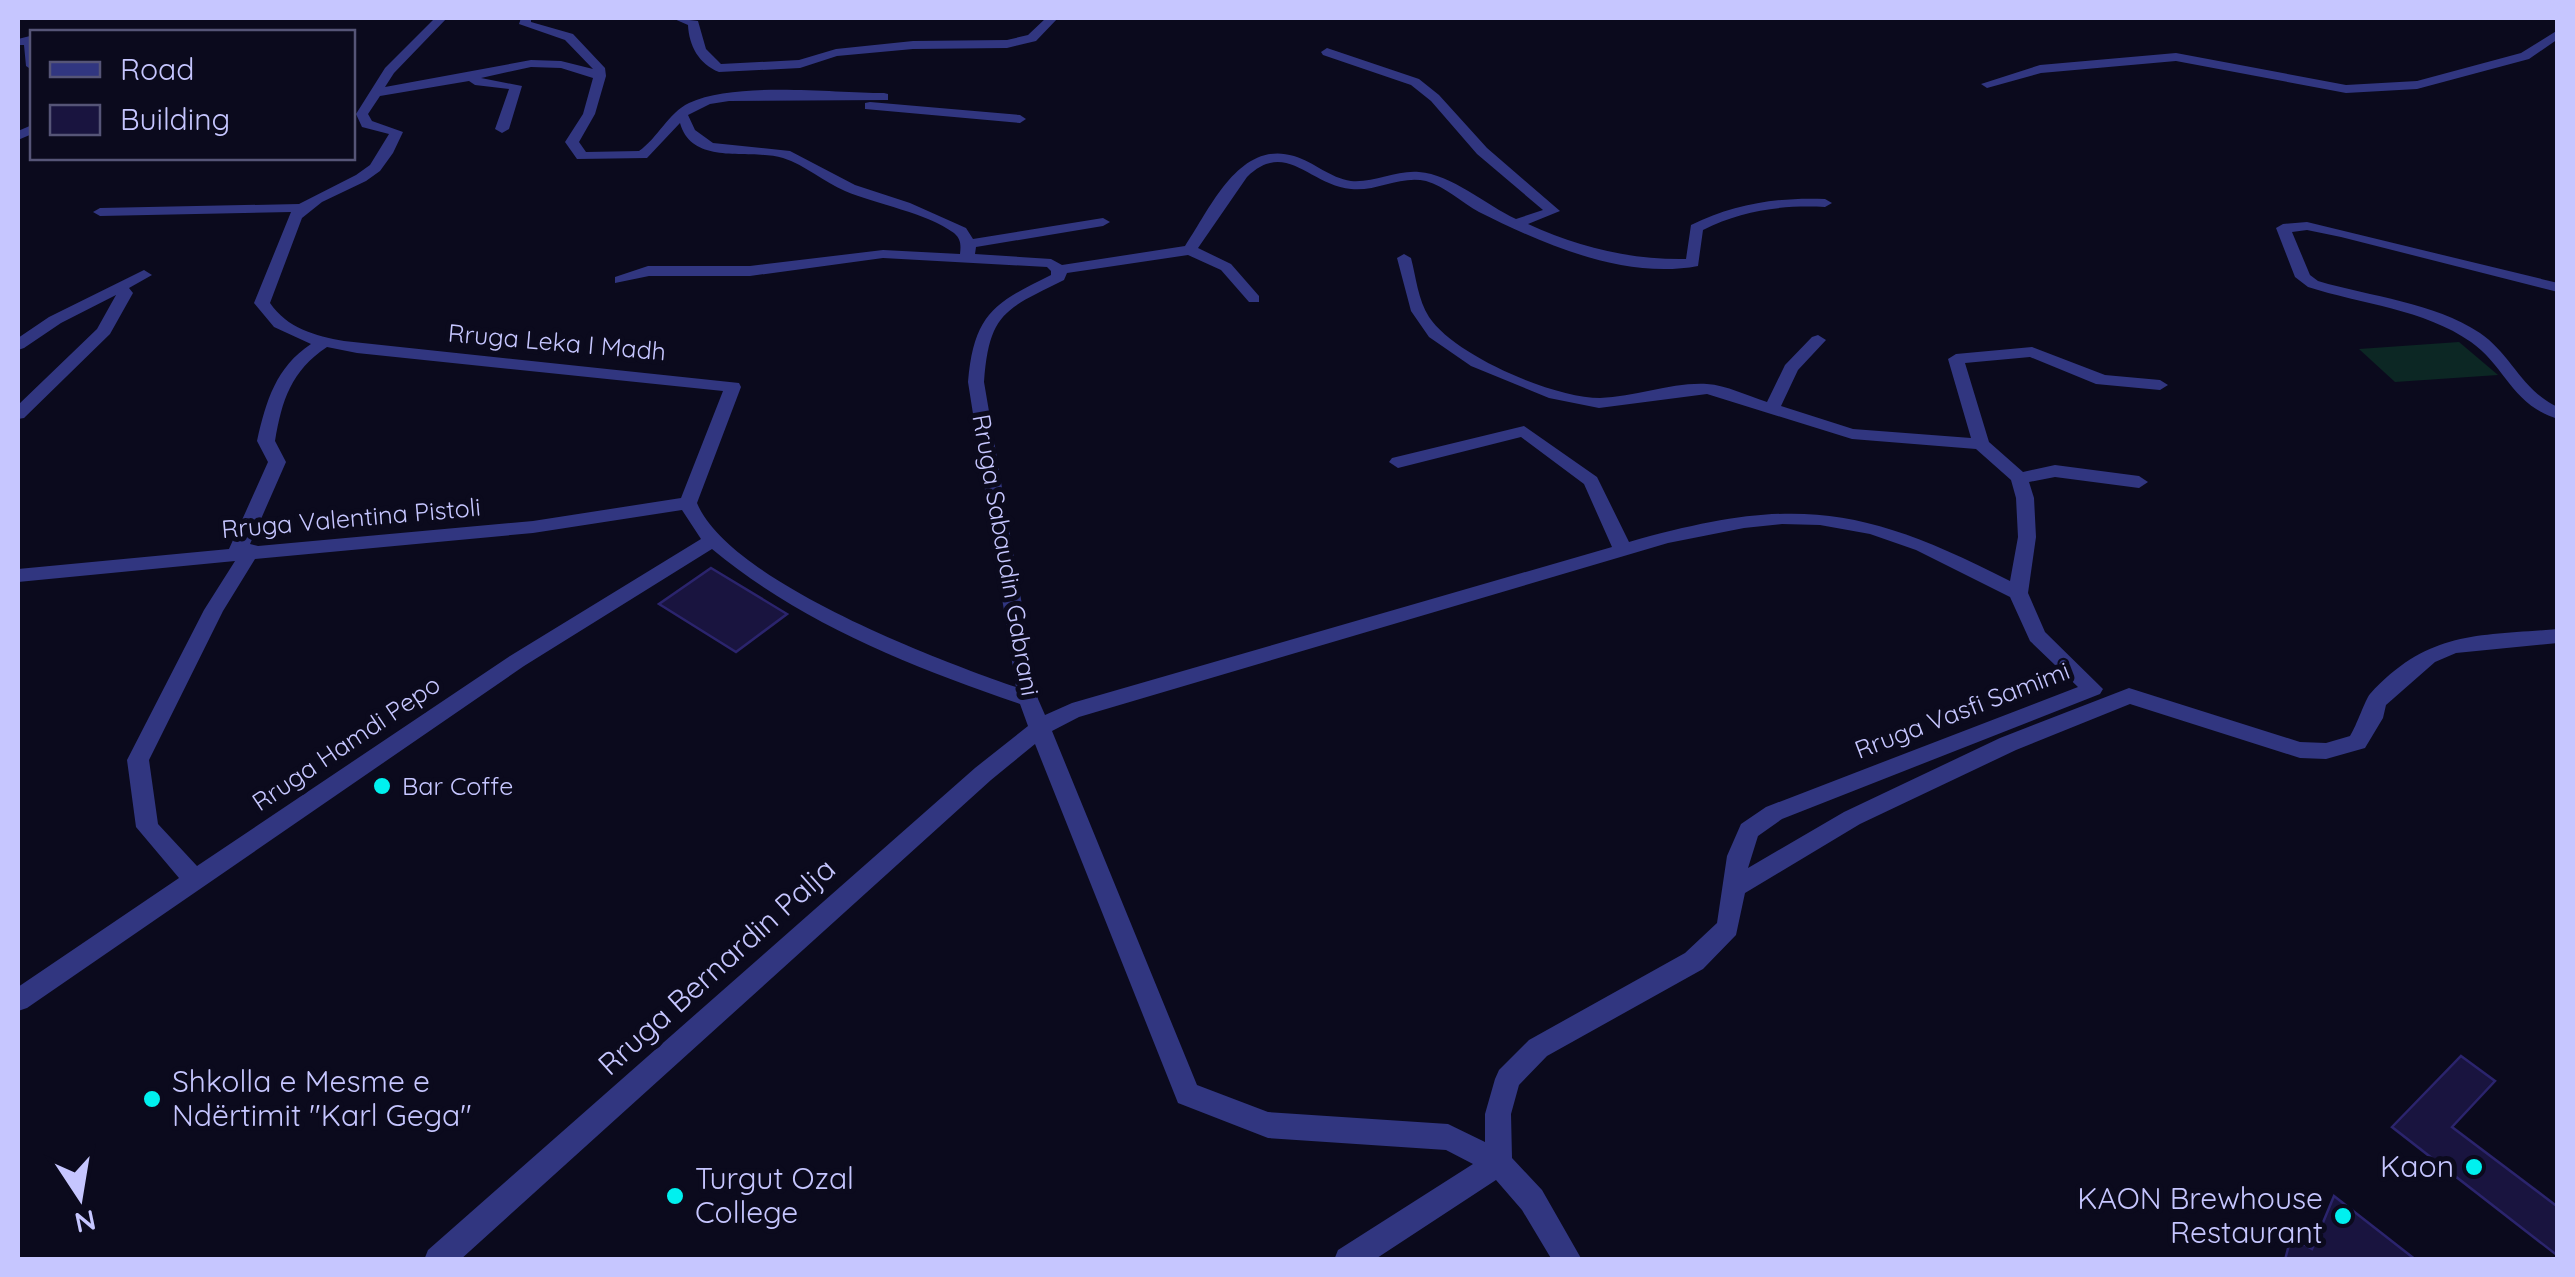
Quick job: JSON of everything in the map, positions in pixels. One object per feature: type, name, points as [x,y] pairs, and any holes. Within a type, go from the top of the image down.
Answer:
[{"type":"street","points":[[100,212],[301,208],[346,188],[376,168],[396,132],[362,120],[389,72],[441,18]]},
{"type":"street","points":[[526,18],[525,24],[569,37],[599,68],[589,114],[572,142],[582,156],[642,155],[680,115],[700,102],[884,97]]},
{"type":"street","points":[[677,18],[694,22],[692,35],[703,57],[708,65],[719,68],[800,64],[836,52],[913,45],[1007,44],[1032,38],[1052,18]]},
{"type":"street","points":[[1987,84],[2040,70],[2176,57],[2346,89],[2417,85],[2525,56],[2558,33]]},
{"type":"street","points":[[1327,52],[1415,82],[1435,98],[1482,151],[1553,212],[1514,224]]},
{"type":"street","points":[[380,92],[541,60],[600,76]]},
{"type":"street","points":[[464,78],[516,86],[502,129]]},
{"type":"street","points":[[804,98],[1020,119]]},
{"type":"street","points":[[680,115],[688,123],[689,131],[708,146],[785,154],[850,188],[906,206],[960,231],[968,252]]},
{"type":"street","points":[[1190,250],[1249,168],[1257,160],[1278,157],[1299,160],[1337,182],[1350,184],[1368,184],[1409,174],[1436,180],[1514,224],[1574,251],[1682,264],[1695,258],[1696,228],[1721,214],[1792,200],[1825,203]]},
{"type":"street","name":"Rruga Leka I Madh","points":[[301,208],[262,303],[271,318],[323,342],[732,386],[688,503]]},
{"type":"street","points":[[968,252],[1104,222]]},
{"type":"street","points":[[2558,288],[2342,233],[2307,226],[2283,228],[2303,277],[2330,290],[2442,318],[2490,348],[2518,390],[2540,408],[2558,414]]},
{"type":"street","points":[[620,280],[648,271],[750,272],[883,254],[968,252],[1051,263],[1059,270],[1190,250],[1226,268],[1254,299]]},
{"type":"street","points":[[1404,258],[1421,317],[1444,344],[1490,371],[1582,402],[1708,389],[1852,434],[1981,444]]},
{"type":"street","name":"Rruga Sabaudin Gabrani","points":[[1059,270],[1059,277],[1022,294],[992,314],[979,338],[976,382],[1028,699],[1186,1094],[1268,1125],[1350,1134],[1448,1137],[1499,1163],[1532,1200],[1568,1260]]},
{"type":"street","points":[[18,345],[55,320],[144,276]]},
{"type":"street","points":[[18,414],[104,331],[125,293],[121,287]]},
{"type":"street","points":[[1772,408],[1791,368],[1818,340]]},
{"type":"street","points":[[196,877],[147,828],[138,760],[244,551],[277,462],[266,441],[276,389],[297,360],[323,342]]},
{"type":"street","points":[[2018,593],[2027,538],[2025,498],[2019,478],[1981,444],[1956,359],[2032,352],[2102,380],[2160,385]]},
{"type":"street","points":[[1398,462],[1524,430],[1591,481],[1624,552]]},
{"type":"street","points":[[2019,478],[2054,470],[2139,482]]},
{"type":"street","points":[[688,503],[693,522],[711,541],[870,640],[1028,699]]},
{"type":"street","name":"Rruga Valentina Pistoli","points":[[18,574],[532,527],[688,503]]},
{"type":"street","name":"Rruga Bernardin Palja","points":[[438,1260],[922,828],[1042,728],[1072,711],[1718,527],[1821,519],[1921,543],[2018,593]]},
{"type":"street","name":"Rruga Hamdi Pepo","points":[[18,1000],[517,660],[711,541]]},
{"type":"street","name":"Rruga Vasfi Samimi","points":[[1736,888],[1738,856],[1749,830],[1774,813],[2093,689],[2037,636],[2018,593]]},
{"type":"street","points":[[1348,1260],[1499,1163],[1498,1114],[1508,1079],[1538,1048],[1694,961],[1728,928],[1736,888],[1852,818],[2008,744],[2129,696],[2300,750],[2326,751],[2357,742],[2372,718],[2376,701],[2428,657],[2453,646],[2558,636]]},
{"type":"green space","points":[[2459,342],[2498,375],[2395,382],[2359,349]]},
{"type":"building","points":[[711,568],[787,614],[736,652],[659,604]]},
{"type":"building","name":"Kaon","points":[[2461,1056],[2495,1081],[2452,1127],[2558,1207],[2558,1256],[2392,1127]]},
{"type":"building","name":"KAON Brewhouse Restaurant","points":[[2334,1196],[2416,1260],[2285,1260],[2291,1237],[2312,1249]]},
{"type":"place","name":"Bar Coffe","points":[[382,786]]},
{"type":"place","name":"Shkolla e Mesme e Ndërtimit \"Karl Gega\"","points":[[152,1099]]},
{"type":"place","name":"Kaon","points":[[2474,1167]]},
{"type":"place","name":"Turgut Ozal College","points":[[675,1196]]},
{"type":"place","name":"KAON Brewhouse Restaurant","points":[[2343,1216]]}]
